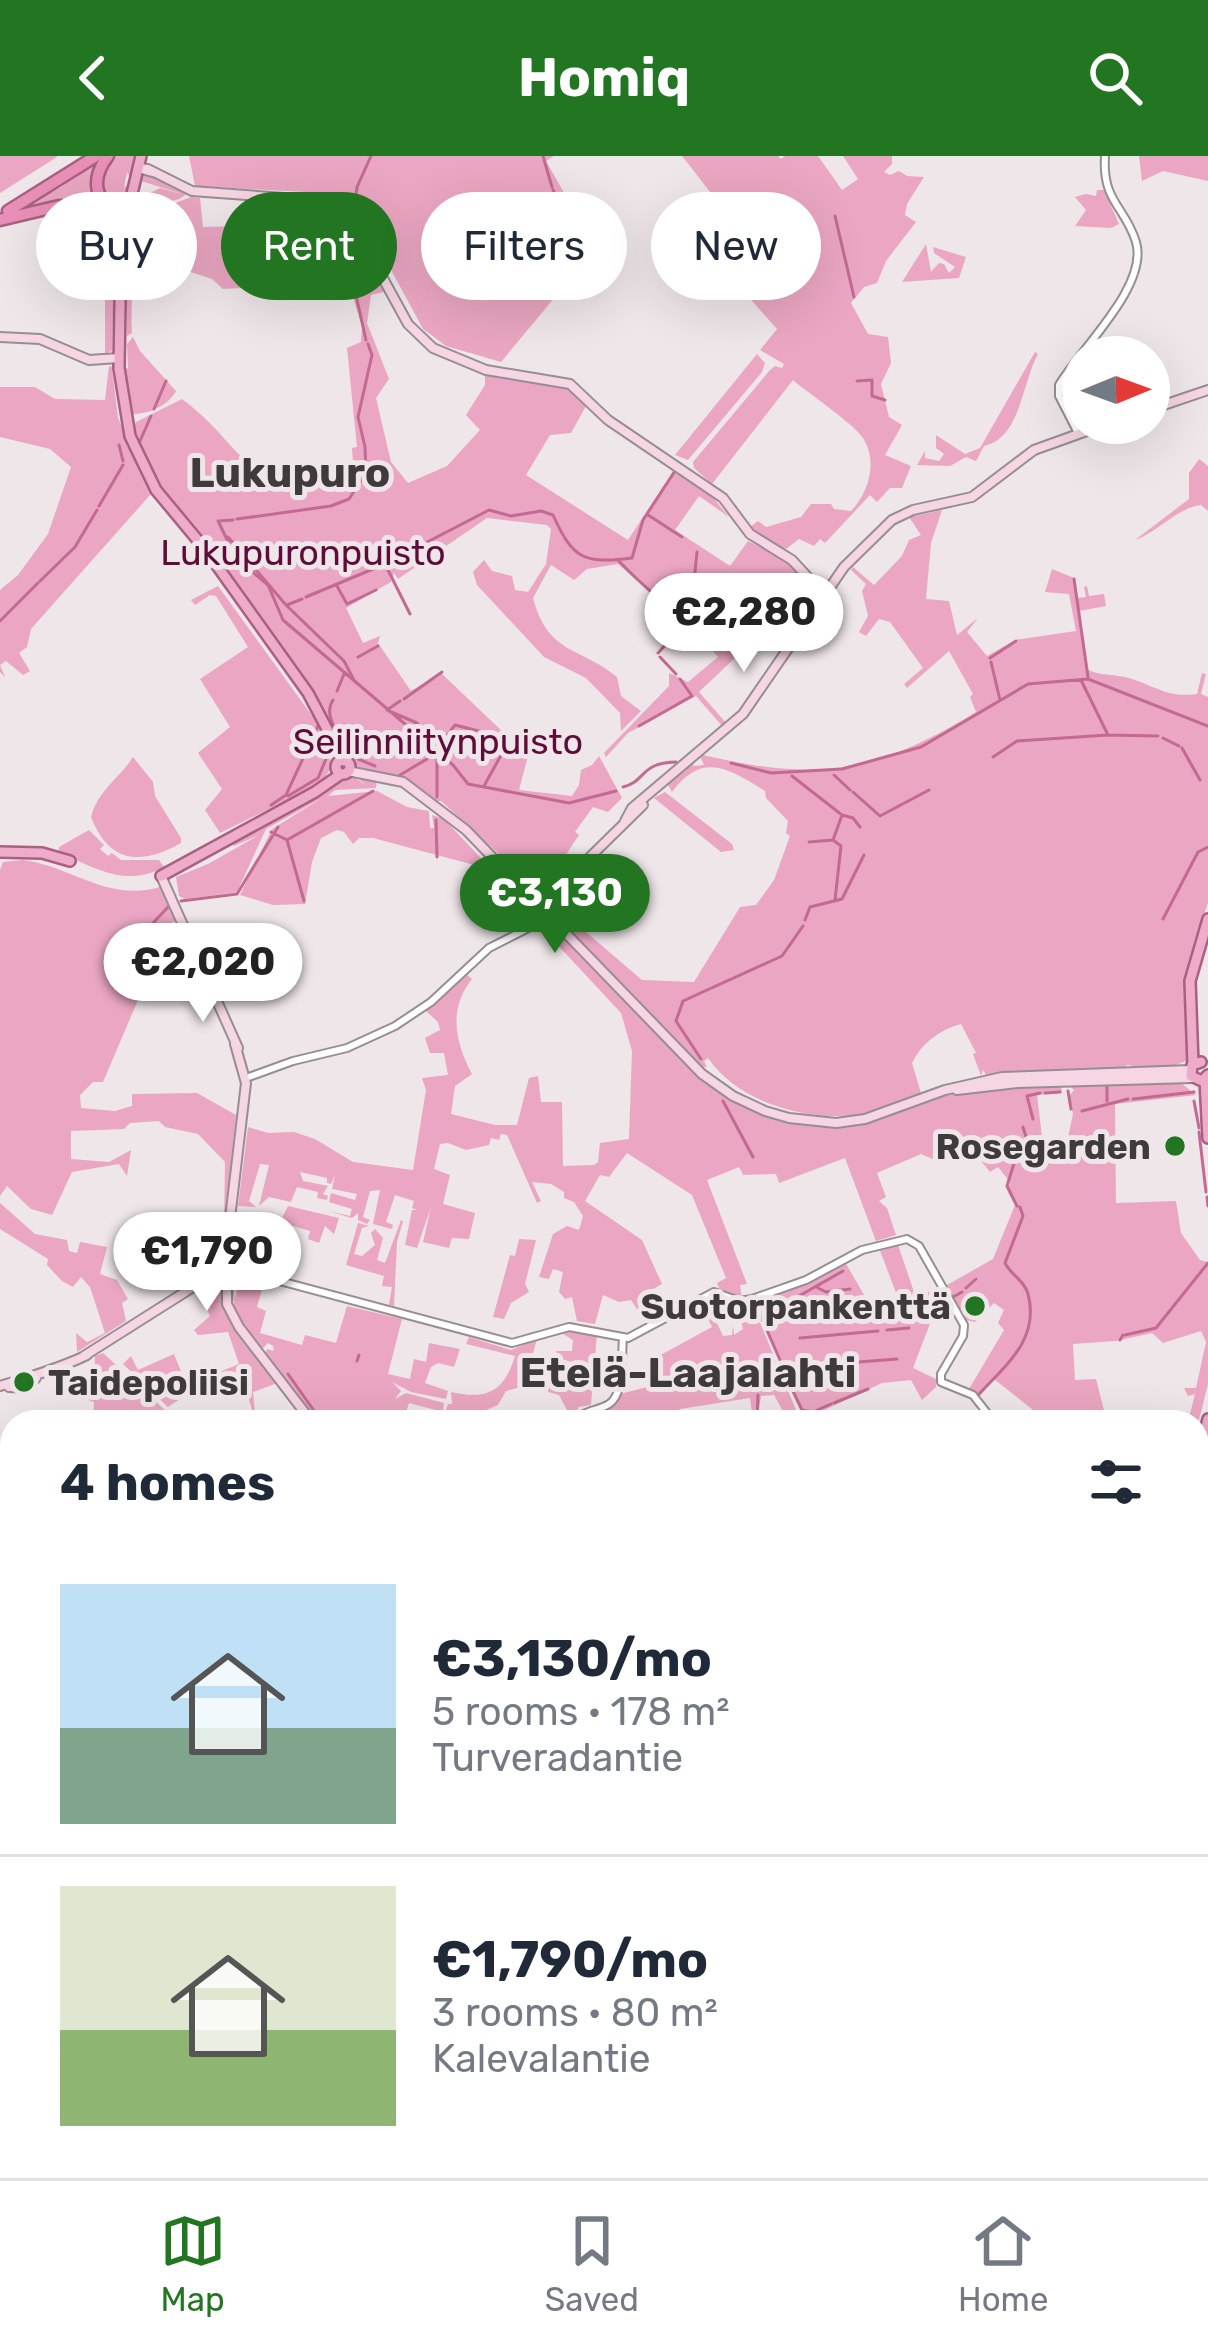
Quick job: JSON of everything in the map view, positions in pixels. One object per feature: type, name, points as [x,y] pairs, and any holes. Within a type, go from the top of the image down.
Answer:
[{"type":"highway","points":[[0,214],[96,156]]},
{"type":"highway","points":[[99,192],[97,177],[108,156]]},
{"type":"highway","points":[[0,214],[82,157]]},
{"type":"highway","points":[[0,214],[36,209]]},
{"type":"main road","points":[[141,164],[203,193],[311,202],[337,216],[360,239],[408,324],[433,348],[486,370],[570,385],[608,420],[723,498],[750,534],[790,555],[827,596]]},
{"type":"main road","points":[[121,300],[123,408],[156,490],[308,693],[343,767]]},
{"type":"main road","points":[[0,337],[34,337],[85,359],[120,360]]},
{"type":"main road","points":[[1170,403],[1208,390]]},
{"type":"main road","points":[[548,914],[583,864],[632,813],[742,714],[859,554],[882,532],[904,513],[982,492],[1025,455],[1062,440]]},
{"type":"main road","points":[[343,767],[398,780],[417,790],[466,830],[667,1036],[733,1096],[789,1118],[836,1123],[865,1119],[938,1092],[1002,1077],[1200,1073]]},
{"type":"main road","points":[[303,1410],[229,1310],[226,1252],[248,1077],[163,878],[328,783],[343,767]]},
{"type":"main road","points":[[0,854],[65,864]]},
{"type":"main road","points":[[1208,920],[1193,998],[1208,1138]]},
{"type":"main road","points":[[938,1092],[1200,1073]]},
{"type":"main road","points":[[226,1274],[231,1208]]},
{"type":"main road","points":[[0,1388],[85,1356],[226,1274]]},
{"type":"street","points":[[1097,336],[1130,284],[1138,262],[1134,236],[1108,190],[1105,156]]},
{"type":"street","points":[[248,1077],[341,1049],[401,1022],[500,940],[548,914]]},
{"type":"street","points":[[226,1274],[253,1275],[508,1342],[569,1327],[623,1339],[714,1292],[739,1301],[752,1299],[806,1280],[862,1250],[898,1238],[911,1240],[941,1280],[964,1325],[963,1336],[941,1374],[944,1385],[970,1393],[984,1410]]},
{"type":"street","points":[[592,1410],[616,1397],[623,1339]]},
{"type":"green space","points":[[0,156],[57,156],[57,157],[0,193]]},
{"type":"green space","points":[[102,156],[95,175],[102,192],[52,192]]},
{"type":"green space","points":[[111,156],[137,156],[132,179],[127,172],[124,188],[131,181],[127,192],[99,190]]},
{"type":"green space","points":[[189,156],[554,156],[546,161],[564,192],[421,192],[421,300],[553,300],[501,362],[446,346],[423,329],[397,281],[397,192],[195,186]]},
{"type":"green space","points":[[682,156],[818,156],[842,190],[858,179],[843,156],[892,156],[884,172],[924,177],[905,215],[916,222],[886,261],[877,283],[864,287],[851,303],[868,334],[888,337],[891,363],[881,384],[889,417],[902,425],[885,455],[911,466],[902,488],[890,488],[877,502],[870,495],[825,543],[820,539],[814,546],[799,539],[786,549],[750,527],[758,521],[766,527],[801,517],[811,504],[851,511],[867,486],[871,467],[863,438],[793,380],[712,484],[693,462],[770,370],[784,364],[760,350],[777,329],[751,300],[821,300],[821,192],[710,192]]},
{"type":"green space","points":[[1139,156],[1208,156],[1208,181],[1163,171],[1142,181]]},
{"type":"green space","points":[[152,174],[193,192],[176,192],[141,181],[143,175]]},
{"type":"green space","points":[[1097,190],[1104,190],[1119,224],[1111,228],[1075,226],[1086,210],[1075,197],[1096,196]]},
{"type":"green space","points":[[197,198],[203,227],[221,227],[221,287],[197,274]]},
{"type":"green space","points":[[36,200],[36,211],[6,216]]},
{"type":"green space","points":[[926,244],[931,272],[939,263],[949,273],[955,267],[934,253],[933,247],[966,257],[959,278],[902,282]]},
{"type":"green space","points":[[105,300],[113,300],[112,351],[105,354]]},
{"type":"green space","points":[[127,300],[132,300],[132,333],[127,336]]},
{"type":"green space","points":[[354,300],[370,300],[367,323],[389,379],[376,398],[391,462],[408,483],[447,466],[480,430],[466,415],[485,385],[485,374],[565,387],[586,406],[571,433],[550,435],[526,475],[628,540],[674,470],[710,494],[729,517],[699,496],[675,530],[730,566],[748,541],[787,561],[802,576],[789,596],[799,601],[795,606],[699,692],[727,724],[723,727],[696,696],[628,733],[606,757],[604,753],[669,686],[669,673],[688,682],[718,657],[695,629],[618,564],[587,569],[574,580],[551,565],[533,598],[547,630],[567,648],[617,677],[621,696],[641,711],[621,731],[620,713],[586,678],[544,657],[477,585],[473,572],[484,560],[492,571],[512,576],[515,590],[528,592],[546,564],[551,529],[547,525],[487,518],[398,579],[394,573],[391,582],[346,608],[363,643],[380,636],[378,643],[411,691],[441,673],[528,756],[519,790],[572,796],[581,770],[599,756],[622,798],[608,812],[593,807],[575,832],[579,835],[554,873],[566,882],[552,902],[441,801],[392,776],[352,765],[230,580],[231,574],[153,474],[133,429],[136,422],[182,399],[261,471],[304,480],[339,479],[353,463],[352,448],[357,447],[347,348],[361,342],[362,326]]},
{"type":"green space","points":[[133,337],[176,391],[157,408],[131,414],[124,369],[128,368],[127,344]]},
{"type":"green space","points":[[1035,352],[1013,421],[996,441],[984,446],[976,461],[966,457],[950,466],[917,465],[925,451],[925,458],[939,461],[944,454],[936,448],[936,435],[965,454],[980,448]]},
{"type":"green space","points":[[757,354],[765,363],[762,372],[688,460],[675,455]]},
{"type":"green space","points":[[112,367],[118,418],[151,494],[31,629],[27,647],[19,653],[30,671],[23,675],[6,661],[0,665],[0,590],[18,575],[48,534],[71,467],[50,449],[0,437],[0,387],[35,387],[55,399],[105,400]]},
{"type":"green space","points":[[1199,459],[1208,466],[1208,511],[1201,505],[1192,507],[1135,540],[1189,499],[1189,473]]},
{"type":"green space","points":[[942,510],[931,543],[926,599],[949,601],[957,635],[978,618],[967,632],[987,656],[1015,640],[1076,631],[1069,594],[1045,592],[1052,569],[1074,578],[1077,598],[1086,597],[1087,586],[1089,596],[1104,594],[1106,606],[1079,611],[1088,670],[1185,695],[1197,694],[1202,673],[1206,674],[1201,694],[1208,697],[1208,903],[1193,945],[1187,984],[1192,1054],[1171,1067],[1182,1068],[1127,1065],[1121,1072],[986,1075],[983,1070],[981,1076],[961,1024],[932,1038],[916,1056],[912,1063],[921,1093],[856,1115],[795,1111],[755,1097],[708,1058],[704,1061],[707,1067],[702,1067],[557,918],[559,909],[642,980],[694,982],[740,907],[756,905],[774,880],[790,836],[788,821],[765,791],[727,770],[694,772],[672,792],[668,785],[682,767],[691,765],[689,761],[697,756],[693,766],[704,765],[699,754],[777,768],[843,767],[906,749],[976,712],[973,694],[949,651],[907,688],[904,684],[923,668],[890,622],[879,619],[866,636],[859,632],[868,616],[862,591],[866,584],[853,567],[874,585],[902,556],[909,540],[921,535],[909,517]]},
{"type":"green space","points":[[218,586],[321,728],[332,766],[336,760],[333,771],[303,792],[220,833],[205,810],[222,789],[198,753],[230,727],[200,679],[248,647],[216,596],[195,605],[191,600]]},
{"type":"green space","points":[[133,757],[153,782],[155,796],[181,838],[181,843],[166,850],[139,857],[117,852],[107,844],[91,817],[104,792]]},
{"type":"green space","points":[[354,776],[377,778],[376,788],[335,790],[328,796],[377,791],[407,807],[429,811],[430,828],[434,828],[432,815],[444,819],[532,912],[530,918],[519,905],[491,896],[492,892],[478,892],[478,866],[373,838],[359,838],[353,844],[337,830],[321,838],[305,904],[273,905],[240,895],[272,829],[322,798],[266,829],[237,892],[179,896],[176,877],[259,835],[232,843],[337,781],[353,777],[368,786]]},
{"type":"green space","points":[[665,792],[734,850],[721,852],[654,798]]},
{"type":"green space","points":[[89,830],[108,856],[159,860],[164,867],[123,876],[59,852],[59,847]]},
{"type":"green space","points":[[23,860],[108,887],[143,890],[163,886],[178,919],[141,941],[141,993],[103,1082],[93,1082],[80,1095],[81,1108],[115,1111],[132,1106],[132,1094],[197,1093],[236,1115],[224,1226],[225,1162],[198,1134],[165,1127],[159,1121],[130,1123],[124,1129],[71,1131],[71,1159],[109,1162],[131,1150],[127,1176],[119,1164],[72,1172],[52,1215],[31,1209],[7,1186],[0,1196],[0,870],[3,862]]},
{"type":"green space","points":[[546,925],[575,946],[701,1079],[754,1109],[849,1124],[945,1093],[1061,1085],[1062,1093],[1037,1095],[1043,1145],[1067,1142],[1073,1114],[1069,1096],[1074,1090],[1069,1086],[1181,1083],[1196,1095],[1115,1104],[1116,1203],[1176,1201],[1181,1233],[1200,1260],[1208,1262],[1208,1384],[1202,1410],[1191,1410],[1195,1394],[1188,1396],[1184,1388],[1196,1388],[1206,1342],[1201,1331],[1163,1343],[1152,1333],[1073,1344],[1075,1380],[1096,1379],[1104,1410],[1033,1410],[994,1379],[979,1397],[969,1389],[1004,1330],[998,1323],[1004,1310],[994,1303],[975,1322],[965,1320],[947,1285],[993,1259],[1015,1205],[1008,1192],[1010,1182],[998,1167],[990,1172],[982,1162],[989,1156],[975,1139],[942,1163],[921,1154],[877,1173],[886,1197],[879,1201],[887,1208],[896,1235],[876,1241],[845,1158],[779,1183],[776,1174],[743,1175],[739,1167],[707,1180],[747,1284],[740,1285],[742,1299],[720,1290],[717,1283],[726,1278],[692,1195],[627,1153],[609,1177],[600,1175],[585,1201],[642,1240],[662,1284],[641,1296],[653,1318],[646,1323],[631,1300],[619,1302],[603,1295],[595,1324],[577,1321],[572,1297],[565,1299],[559,1292],[563,1272],[553,1269],[549,1279],[539,1277],[553,1234],[567,1226],[579,1230],[583,1216],[551,1184],[532,1182],[541,1201],[537,1203],[507,1135],[466,1150],[440,1144],[434,1169],[450,1175],[443,1204],[475,1213],[469,1239],[452,1238],[449,1248],[423,1242],[431,1207],[417,1248],[405,1245],[412,1210],[417,1210],[412,1208],[414,1201],[395,1195],[386,1222],[392,1229],[373,1224],[380,1190],[370,1191],[363,1217],[370,1220],[367,1224],[358,1220],[358,1213],[352,1218],[328,1211],[350,1216],[352,1209],[329,1202],[331,1193],[355,1200],[357,1194],[332,1189],[335,1175],[331,1184],[327,1178],[300,1172],[303,1181],[328,1186],[323,1194],[327,1200],[317,1198],[318,1192],[297,1187],[291,1202],[269,1197],[259,1206],[269,1165],[260,1164],[249,1201],[256,1207],[238,1206],[248,1127],[315,1139],[353,1162],[413,1170],[426,1090],[422,1078],[448,1075],[444,1053],[430,1053],[425,1038],[440,1030],[426,1011],[467,975],[472,979],[459,1002],[457,1026],[472,1074],[455,1086],[451,1114],[495,1125],[517,1125],[529,1078],[538,1076],[541,1102],[562,1102],[563,1166],[594,1165],[600,1143],[629,1139],[632,1051],[621,1013],[540,926]]},
{"type":"green space","points":[[0,1203],[35,1234],[67,1240],[69,1251],[77,1253],[80,1242],[107,1247],[100,1274],[117,1280],[128,1299],[122,1303],[126,1321],[77,1352],[76,1333],[87,1342],[105,1333],[90,1287],[81,1277],[73,1287],[62,1281],[47,1265],[48,1259],[0,1229]]},
{"type":"green space","points":[[288,1206],[339,1218],[334,1234],[325,1226],[319,1243],[308,1239],[310,1231],[280,1222]]},
{"type":"green space","points":[[401,1220],[394,1306],[389,1305],[392,1287],[382,1286],[384,1276],[346,1265],[358,1223],[369,1226],[362,1228],[354,1254],[362,1256],[375,1245],[371,1233],[375,1229],[383,1238],[377,1260],[385,1263]]},
{"type":"green space","points":[[519,1239],[536,1240],[525,1284],[529,1292],[511,1303],[504,1319],[493,1317],[510,1255],[515,1256]]},
{"type":"green space","points":[[897,1242],[915,1295],[940,1289],[950,1310],[931,1321],[913,1368],[936,1379],[936,1387],[922,1400],[911,1380],[882,1383],[824,1410],[801,1410],[754,1302],[804,1285],[845,1262],[871,1307],[898,1298],[879,1248]]},
{"type":"green space","points":[[219,1281],[216,1285],[221,1285],[235,1325],[280,1382],[253,1392],[255,1410],[247,1394],[232,1398],[189,1393],[168,1407],[123,1364],[131,1356],[138,1370],[174,1354],[183,1376],[199,1370],[200,1364],[213,1365],[217,1373],[239,1364],[228,1332],[198,1335],[194,1330],[210,1316],[205,1306],[213,1300],[206,1289]]},
{"type":"green space","points":[[239,1282],[264,1282],[257,1307],[266,1311],[260,1333],[302,1345],[305,1335],[336,1343],[347,1306],[402,1319],[388,1374],[410,1379],[414,1359],[426,1362],[429,1343],[460,1349],[454,1367],[438,1363],[431,1367],[425,1383],[448,1391],[446,1399],[411,1392],[392,1382],[401,1391],[395,1399],[406,1393],[444,1403],[443,1410],[409,1403],[407,1410],[305,1410],[265,1356],[267,1349],[274,1351],[273,1346],[268,1343],[261,1350],[240,1320],[234,1303],[232,1284],[235,1299]]},
{"type":"green space","points":[[711,1295],[752,1303],[796,1410],[782,1410],[774,1395],[761,1396],[759,1410],[752,1410],[750,1398],[679,1410],[605,1410],[620,1394],[647,1387],[657,1357],[712,1327],[699,1300],[709,1297],[723,1336],[732,1335],[733,1325],[734,1335],[743,1329],[738,1308],[728,1309]]},
{"type":"green space","points":[[558,1331],[597,1333],[591,1405],[577,1410],[567,1410],[559,1395],[548,1392],[547,1385],[567,1382],[565,1372],[571,1362],[559,1358],[556,1351],[572,1351],[573,1340]]},
{"type":"green space","points":[[469,1337],[511,1350],[537,1339],[524,1386],[506,1391],[498,1405],[486,1410],[446,1410],[452,1404],[451,1392],[484,1394],[499,1385],[515,1356],[466,1344]]},
{"type":"green space","points":[[103,1353],[165,1410],[94,1410],[86,1390],[94,1388],[95,1356]]},
{"type":"waterway","name":"Lukupuro","points":[[366,340],[355,291],[362,234],[354,209],[357,187],[371,156]]},
{"type":"waterway","points":[[543,156],[552,187]]},
{"type":"waterway","points":[[835,216],[854,297]]},
{"type":"waterway","name":"Lukupuro","points":[[237,519],[331,506],[349,499],[366,473],[358,417],[372,355],[368,344]]},
{"type":"waterway","points":[[857,381],[872,380],[872,396],[885,400]]},
{"type":"waterway","points":[[154,409],[166,381]]},
{"type":"waterway","points":[[140,441],[151,416]]},
{"type":"waterway","points":[[119,445],[123,461]]},
{"type":"waterway","points":[[99,506],[123,465]]},
{"type":"waterway","points":[[306,597],[385,564],[489,510],[511,516],[541,511],[553,515],[567,541],[582,555],[602,560],[632,558],[643,520],[675,471]]},
{"type":"waterway","points":[[40,581],[75,547],[97,510]]},
{"type":"waterway","points":[[648,515],[682,537]]},
{"type":"waterway","name":"Lukupuro","points":[[218,521],[233,520]]},
{"type":"waterway","points":[[219,523],[236,558],[268,585],[283,620],[453,765],[468,784],[569,803],[616,791]]},
{"type":"waterway","points":[[228,537],[286,605],[344,661],[355,682]]},
{"type":"waterway","points":[[695,572],[697,552]]},
{"type":"waterway","points":[[618,560],[685,623]]},
{"type":"waterway","points":[[386,566],[410,614]]},
{"type":"waterway","points":[[658,653],[685,623],[695,575]]},
{"type":"waterway","points":[[1074,579],[1088,677]]},
{"type":"waterway","points":[[0,621],[38,583]]},
{"type":"waterway","points":[[337,586],[347,604],[376,590]]},
{"type":"waterway","points":[[287,605],[302,599]]},
{"type":"waterway","points":[[699,607],[707,612],[705,621],[715,636],[735,645]]},
{"type":"waterway","points":[[739,647],[748,649],[764,630]]},
{"type":"waterway","points":[[990,658],[1016,641]]},
{"type":"waterway","points":[[358,657],[378,646]]},
{"type":"waterway","points":[[660,657],[676,674]]},
{"type":"waterway","points":[[991,662],[1000,700]]},
{"type":"waterway","points":[[404,699],[442,672]]},
{"type":"waterway","points":[[337,691],[344,674]]},
{"type":"waterway","points":[[639,726],[692,696],[680,679]]},
{"type":"waterway","points":[[731,763],[771,773],[842,769],[921,747],[1028,684],[1088,679],[1208,726]]},
{"type":"waterway","points":[[1081,680],[1108,735],[1158,736]]},
{"type":"waterway","points":[[333,700],[330,717],[341,746]]},
{"type":"waterway","points":[[387,710],[400,701]]},
{"type":"waterway","points":[[389,711],[417,723],[430,736],[430,743]]},
{"type":"waterway","points":[[451,730],[455,725],[490,734]]},
{"type":"waterway","points":[[271,805],[286,795],[318,726]]},
{"type":"waterway","points":[[430,757],[449,733]]},
{"type":"waterway","points":[[993,757],[1017,741],[1108,735]]},
{"type":"waterway","points":[[484,786],[505,748],[494,736]]},
{"type":"waterway","points":[[1163,738],[1179,746]]},
{"type":"waterway","points":[[1182,748],[1200,780]]},
{"type":"waterway","points":[[437,753],[437,797]]},
{"type":"waterway","points":[[288,796],[318,778],[328,754]]},
{"type":"waterway","points":[[358,759],[375,766]]},
{"type":"waterway","points":[[400,775],[427,759]]},
{"type":"waterway","points":[[623,787],[655,765],[676,762]]},
{"type":"waterway","points":[[834,775],[850,790]]},
{"type":"waterway","points":[[792,776],[860,827]]},
{"type":"waterway","points":[[853,792],[880,816],[929,790]]},
{"type":"waterway","points":[[287,840],[373,791]]},
{"type":"waterway","points":[[809,842],[833,840],[842,815]]},
{"type":"waterway","points":[[436,820],[437,857]]},
{"type":"waterway","points":[[181,901],[237,894],[278,827]]},
{"type":"waterway","points":[[271,832],[287,840],[304,901]]},
{"type":"waterway","points":[[833,840],[841,846],[835,900]]},
{"type":"waterway","points":[[1163,919],[1198,852],[1208,847]]},
{"type":"waterway","points":[[805,920],[810,907],[842,899],[864,855]]},
{"type":"waterway","points":[[142,981],[140,937],[168,907]]},
{"type":"waterway","points":[[701,1059],[676,1021],[683,1001],[782,956],[803,926]]},
{"type":"waterway","points":[[1107,1087],[1107,1101]]},
{"type":"waterway","points":[[1068,1091],[1071,1109]]},
{"type":"waterway","points":[[1045,1093],[1060,1092]]},
{"type":"waterway","points":[[1133,1099],[1194,1092]]},
{"type":"waterway","points":[[1033,1119],[1027,1096],[1040,1093]]},
{"type":"waterway","points":[[1082,1111],[1128,1099]]},
{"type":"waterway","points":[[723,1101],[753,1157]]},
{"type":"waterway","points":[[1194,1101],[1199,1128]]},
{"type":"waterway","points":[[1017,1153],[1027,1140],[1023,1127]]},
{"type":"waterway","points":[[1199,1132],[1206,1192]]},
{"type":"waterway","points":[[1016,1157],[1007,1186],[1017,1206]]},
{"type":"waterway","points":[[1207,1197],[1208,1206]]},
{"type":"waterway","points":[[978,1395],[1018,1350],[1029,1325],[1026,1289],[1005,1263],[1023,1216],[1020,1207]]},
{"type":"waterway","points":[[1125,1335],[1156,1328],[1208,1263]]},
{"type":"waterway","points":[[780,1360],[758,1310],[778,1308],[843,1271]]},
{"type":"waterway","points":[[966,1288],[976,1279]]},
{"type":"waterway","points":[[818,1288],[826,1292],[850,1289]]},
{"type":"waterway","points":[[953,1297],[962,1292]]},
{"type":"waterway","points":[[930,1303],[946,1300]]},
{"type":"waterway","points":[[908,1304],[925,1303]]},
{"type":"waterway","points":[[873,1308],[905,1305]]},
{"type":"waterway","points":[[764,1318],[863,1309]]},
{"type":"waterway","points":[[887,1330],[909,1328]]},
{"type":"waterway","points":[[800,1338],[878,1331]]},
{"type":"waterway","points":[[1120,1340],[1123,1335]]},
{"type":"waterway","points":[[357,1361],[359,1355]]},
{"type":"waterway","points":[[820,1365],[897,1359]]},
{"type":"waterway","points":[[783,1368],[817,1366]]},
{"type":"waterway","points":[[288,1374],[314,1410]]},
{"type":"waterway","points":[[790,1385],[802,1410]]},
{"type":"waterway","points":[[834,1403],[868,1389]]},
{"type":"waterway","points":[[757,1410],[758,1395]]},
{"type":"waterway","points":[[818,1410],[831,1404]]},
{"type":"place","name":"Rosegarden","points":[[1175,1146]]},
{"type":"place","name":"Suotorpankenttä","points":[[975,1306]]},
{"type":"place","name":"Taidepoliisi","points":[[24,1382]]},
{"type":"district","name":"Lukupuro","points":[[290,473]]},
{"type":"district","name":"Etelä-Laajalahti","points":[[688,1373]]},
{"type":"park label","name":"Lukupuronpuisto","points":[[303,552]]},
{"type":"park label","name":"Seilinniitynpuisto","points":[[438,741]]}]
